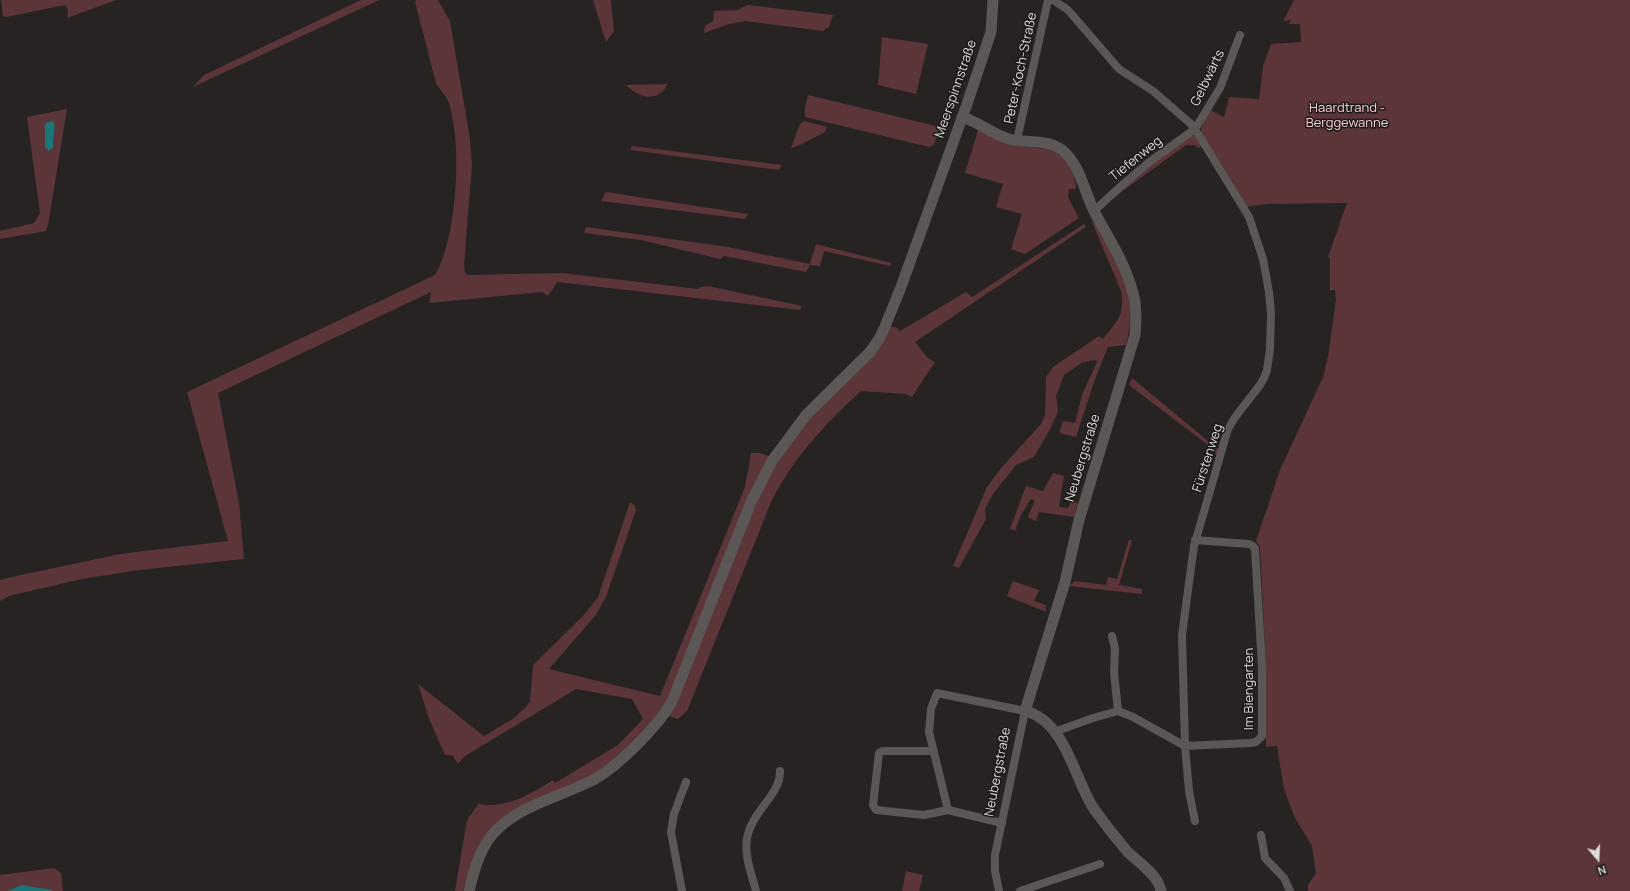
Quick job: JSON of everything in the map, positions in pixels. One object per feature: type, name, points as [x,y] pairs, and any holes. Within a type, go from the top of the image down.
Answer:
[{"type":"street","name":"Meerspinnstraße","points":[[469,891],[476,862],[489,839],[499,828],[516,814],[596,778],[636,744],[662,719],[667,711],[752,502],[764,477],[784,444],[806,415],[870,352],[879,339],[901,288],[967,104],[990,32],[993,0]]},
{"type":"street","name":"Peter-Koch-Straße","points":[[1017,140],[1048,0]]},
{"type":"street","name":"Fürstenweg","points":[[1053,0],[1068,10],[1119,69],[1161,98],[1195,129],[1249,217],[1263,259],[1266,276],[1271,313],[1271,335],[1267,370],[1260,385],[1228,429],[1195,540],[1186,601],[1182,635],[1185,746],[1189,791],[1195,821]]},
{"type":"street","name":"Gelbwärts","points":[[1195,129],[1220,88],[1240,35]]},
{"type":"street","name":"Neubergstraße","points":[[962,117],[972,120],[991,132],[1017,140],[1050,144],[1063,151],[1076,167],[1094,211],[1114,248],[1133,293],[1136,313],[1135,335],[1079,520],[1065,582],[1024,710],[995,863],[999,891]]},
{"type":"street","name":"Tiefenweg","points":[[1094,211],[1148,163],[1195,129]]},
{"type":"street","name":"Im Biengarten","points":[[1185,746],[1250,743],[1256,742],[1262,736],[1262,666],[1253,546],[1249,544],[1195,540]]},
{"type":"street","points":[[1112,636],[1115,649],[1114,672],[1118,711]]},
{"type":"street","points":[[948,810],[929,732],[931,709],[937,693],[1024,710],[1036,715],[1054,732],[1072,760],[1086,795],[1094,809],[1127,850],[1156,879],[1161,891]]},
{"type":"street","points":[[1054,732],[1118,711],[1133,717],[1185,746]]},
{"type":"street","points":[[934,751],[880,751],[878,756],[873,805],[876,810],[924,815],[948,810],[1002,823]]},
{"type":"street","points":[[756,891],[747,853],[747,840],[754,819],[779,783],[780,771]]},
{"type":"street","points":[[682,891],[671,832],[674,814],[686,782]]},
{"type":"street","points":[[1261,835],[1265,858],[1284,878],[1290,891]]},
{"type":"street","points":[[1020,891],[1100,864]]},
{"type":"green space","points":[[1,0],[116,0],[67,18],[68,10],[65,5],[6,17],[3,16]]},
{"type":"green space","points":[[361,0],[379,0],[193,87],[204,75]]},
{"type":"green space","points":[[416,0],[438,0],[450,21],[470,139],[472,165],[464,265],[465,273],[467,275],[562,273],[698,289],[708,286],[802,306],[800,310],[557,282],[548,296],[542,292],[429,303],[431,292],[218,393],[239,503],[244,559],[139,570],[82,579],[9,596],[0,601],[0,580],[7,578],[120,554],[228,541],[187,392],[435,275],[448,241],[452,220],[456,174],[455,133],[450,106],[436,83],[415,2]]},
{"type":"green space","points":[[593,0],[611,0],[614,31],[606,42]]},
{"type":"green space","name":"Haardtrand - Berggewanne","points":[[1294,0],[1630,0],[1630,891],[1308,891],[1308,885],[1316,873],[1312,846],[1295,818],[1284,789],[1277,746],[1266,747],[1266,667],[1260,548],[1256,541],[1280,470],[1323,377],[1328,357],[1336,299],[1335,290],[1330,290],[1330,258],[1328,257],[1347,203],[1267,204],[1245,207],[1231,180],[1202,134],[1201,129],[1208,109],[1224,117],[1229,97],[1259,99],[1263,66],[1271,44],[1301,42],[1300,24],[1289,24],[1291,20],[1283,21]]},
{"type":"green space","points":[[747,5],[833,15],[829,27],[823,31],[745,21],[729,24],[704,33],[705,26],[713,21],[714,11],[738,10]]},
{"type":"green space","points":[[882,37],[928,44],[916,94],[878,85]]},
{"type":"green space","points":[[668,84],[658,95],[648,97],[638,94],[626,85]]},
{"type":"green space","points":[[808,95],[940,127],[934,145],[929,147],[805,117],[805,107]]},
{"type":"green space","points":[[67,109],[46,231],[0,239],[0,231],[34,223],[40,213],[27,117]]},
{"type":"green space","points":[[804,121],[827,127],[825,132],[791,148],[800,124]]},
{"type":"green space","points":[[978,130],[1010,144],[1039,148],[1060,155],[1071,169],[1075,179],[1076,189],[1069,189],[1068,197],[1079,218],[1025,254],[1011,249],[1022,214],[996,207],[1003,184],[965,173]]},
{"type":"green space","points":[[1192,135],[1196,137],[1202,145],[1199,148],[1194,145],[1186,145],[1103,207],[1125,184]]},
{"type":"green space","points":[[632,146],[782,165],[779,170],[630,150]]},
{"type":"green space","points":[[606,192],[748,214],[745,219],[601,201]]},
{"type":"green space","points":[[1092,222],[1095,223],[1113,256],[1128,292],[1131,317],[1126,345],[1108,347],[1094,382],[1076,437],[1060,433],[1060,430],[1063,421],[1075,423],[1082,395],[1097,362],[1096,360],[1083,362],[1064,375],[1056,396],[1058,411],[1052,426],[1034,457],[1016,465],[993,494],[985,509],[986,519],[959,568],[953,566],[987,487],[1002,467],[1041,424],[1045,415],[1046,377],[1053,367],[1099,336],[1103,339],[1119,318],[1122,307],[1121,291]]},
{"type":"green space","points":[[1084,224],[1086,227],[915,342],[928,358],[935,362],[912,397],[906,394],[861,391],[823,428],[812,441],[791,469],[772,500],[687,711],[678,719],[669,716],[764,484],[802,425],[889,327],[896,327],[900,331],[966,292],[972,297]]},
{"type":"green space","points":[[586,227],[728,247],[810,264],[816,244],[891,263],[890,266],[824,251],[820,266],[810,265],[806,272],[724,256],[720,259],[641,240],[584,233]]},
{"type":"green space","points":[[1132,378],[1219,450],[1217,456],[1213,449],[1129,385]]},
{"type":"green space","points":[[751,453],[760,453],[771,457],[668,700],[653,723],[597,775],[512,814],[469,873],[463,891],[455,891],[467,820],[479,803],[484,805],[503,804],[531,793],[553,780],[555,783],[618,745],[643,719],[632,699],[576,689],[465,756],[458,764],[452,755],[445,755],[429,719],[418,684],[484,736],[514,718],[530,701],[533,665],[583,616],[598,597],[630,502],[634,505],[636,510],[606,597],[595,616],[549,669],[660,696],[745,487]]},
{"type":"green space","points":[[1053,473],[1064,476],[1059,507],[1068,508],[1072,500],[1078,503],[1074,517],[1039,512],[1036,521],[1028,516],[1034,503],[1034,500],[1031,499],[1021,515],[1016,528],[1017,531],[1010,529],[1026,486],[1043,491]]},
{"type":"green space","points":[[1129,540],[1132,540],[1119,585],[1142,589],[1142,594],[1069,586],[1075,581],[1106,585],[1108,577],[1117,579]]},
{"type":"green space","points":[[1013,581],[1039,590],[1034,601],[1046,605],[1046,612],[1007,596]]},
{"type":"green space","points":[[54,868],[61,873],[63,891],[0,891],[0,875]]},
{"type":"green space","points":[[906,871],[923,875],[919,891],[902,891]]},
{"type":"water","points":[[53,121],[55,127],[53,147],[49,151],[45,147],[45,126],[46,123]]},
{"type":"water","points":[[21,885],[52,890],[52,891],[8,891]]}]
